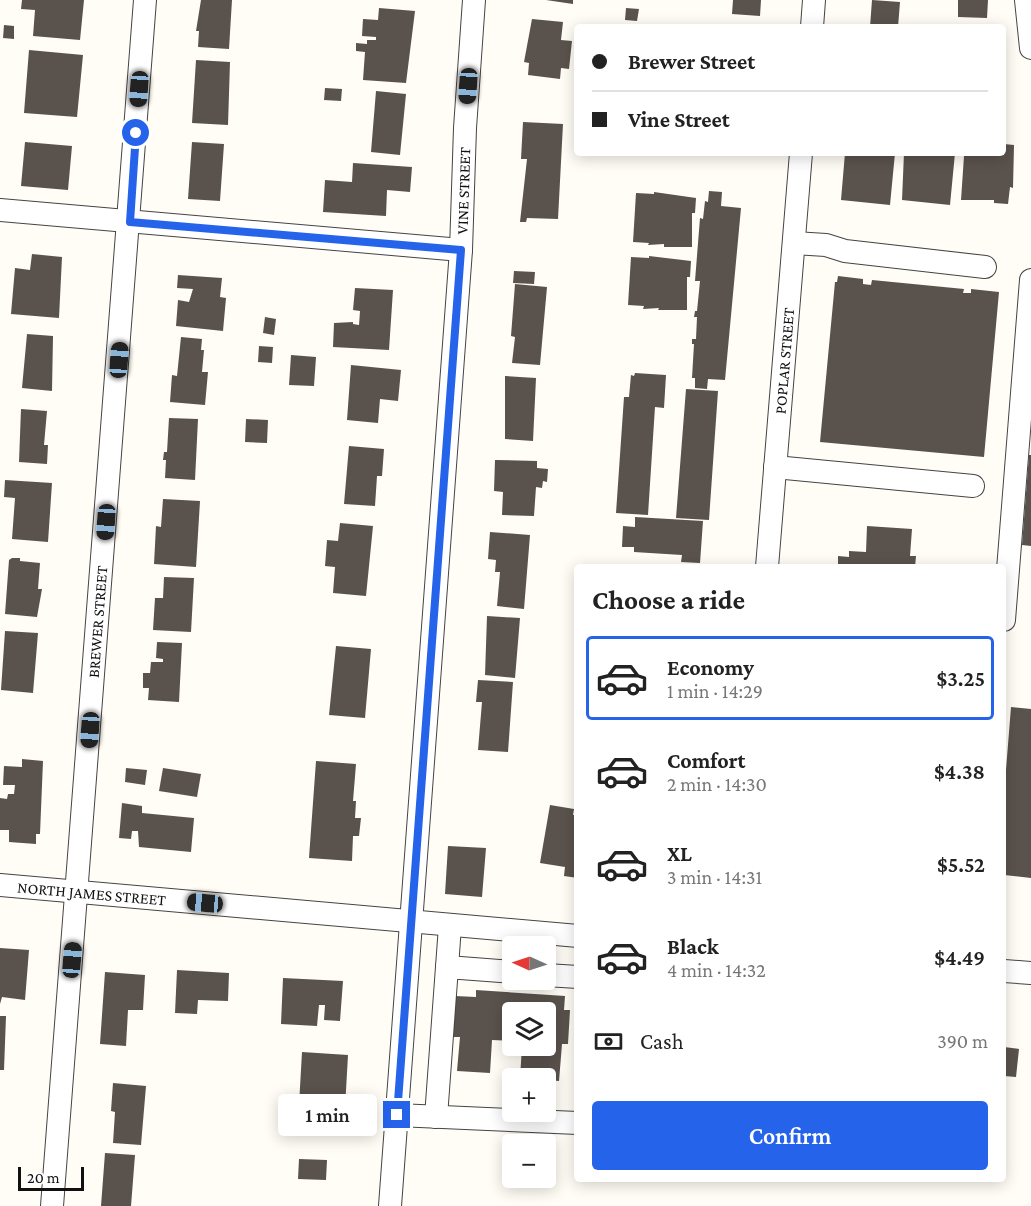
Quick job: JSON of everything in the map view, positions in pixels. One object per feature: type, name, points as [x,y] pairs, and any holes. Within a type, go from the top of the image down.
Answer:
[{"type":"street","name":"BREWER STREET","points":[[52,1206],[130,222],[145,0]]},
{"type":"street","name":"VINE STREET","points":[[390,1206],[461,250],[465,128],[474,0]]},
{"type":"street","points":[[812,24],[814,0]]},
{"type":"street","points":[[1026,0],[1031,48]]},
{"type":"street","name":"POPLAR STREET","points":[[767,564],[801,156]]},
{"type":"street","points":[[0,210],[461,250]]},
{"type":"street","points":[[794,243],[826,245],[845,252],[985,267]]},
{"type":"street","points":[[1006,595],[1031,280]]},
{"type":"street","points":[[775,467],[973,486]]},
{"type":"street","name":"NORTH JAMES STREET","points":[[0,885],[574,936]]},
{"type":"street","points":[[436,1117],[450,926]]},
{"type":"street","points":[[447,967],[502,971]]},
{"type":"street","points":[[1006,971],[1031,973]]},
{"type":"street","points":[[556,976],[574,977]]},
{"type":"street","points":[[407,994],[445,998]]},
{"type":"street","points":[[397,1115],[574,1123]]},
{"type":"building","points":[[22,0],[84,0],[80,40],[33,36],[35,10],[21,9]]},
{"type":"building","points":[[201,0],[232,0],[229,49],[198,47],[199,31],[196,31]]},
{"type":"building","points":[[546,0],[573,0],[573,4]]},
{"type":"building","points":[[733,0],[761,0],[760,16],[732,14]]},
{"type":"building","points":[[872,0],[900,2],[898,24],[870,24]]},
{"type":"building","points":[[958,0],[988,0],[987,18],[958,17]]},
{"type":"building","points":[[379,8],[415,11],[406,83],[363,80],[365,52],[356,51],[356,43],[367,44],[367,40],[376,40],[376,37],[362,36],[363,19],[378,20]]},
{"type":"building","points":[[626,8],[639,9],[637,21],[625,20]]},
{"type":"building","points":[[532,19],[563,22],[561,40],[572,41],[569,69],[561,68],[560,79],[528,75],[529,63],[524,62]]},
{"type":"building","points":[[4,25],[14,26],[14,39],[3,38]]},
{"type":"building","points":[[29,50],[83,55],[77,117],[24,113]]},
{"type":"building","points":[[196,60],[230,62],[228,125],[192,123]]},
{"type":"building","points":[[325,88],[342,89],[341,101],[324,100]]},
{"type":"building","points":[[376,91],[406,94],[400,155],[371,152]]},
{"type":"building","points":[[523,122],[563,124],[558,219],[527,218],[526,222],[520,222],[527,159],[521,159]]},
{"type":"building","points":[[25,142],[72,146],[68,190],[21,186]]},
{"type":"building","points":[[192,142],[224,144],[220,201],[188,199]]},
{"type":"building","points":[[1006,144],[1014,145],[1013,188],[1010,187],[1008,204],[994,203],[994,200],[961,200],[964,156],[1006,156]]},
{"type":"building","points":[[845,156],[895,156],[890,205],[841,200]]},
{"type":"building","points":[[904,156],[955,156],[950,205],[902,200]]},
{"type":"building","points":[[353,163],[412,167],[410,192],[387,190],[386,216],[323,212],[325,180],[352,182]]},
{"type":"building","points":[[709,191],[722,192],[721,206],[741,208],[725,380],[708,379],[707,389],[695,388],[695,378],[692,378],[694,344],[692,344],[692,339],[696,339],[697,317],[694,317],[697,311],[700,281],[695,281],[700,218],[703,219],[705,201],[708,202]]},
{"type":"building","points":[[654,192],[696,198],[695,213],[692,213],[692,247],[664,247],[664,244],[648,245],[649,243],[633,242],[636,193],[654,194]]},
{"type":"building","points":[[32,254],[62,257],[59,318],[11,314],[15,268],[30,270]]},
{"type":"building","points":[[649,256],[691,261],[690,277],[687,277],[687,310],[643,309],[644,306],[628,305],[631,257],[649,258]]},
{"type":"building","points":[[514,271],[535,272],[534,284],[513,283]]},
{"type":"building","points":[[178,275],[222,278],[220,297],[226,298],[223,331],[176,326],[178,300],[189,302],[193,289],[177,288]]},
{"type":"building","points":[[838,276],[863,279],[863,284],[871,285],[872,280],[964,289],[963,293],[971,293],[971,289],[999,292],[984,457],[820,442],[835,282]]},
{"type":"building","points":[[515,284],[547,287],[540,365],[512,363],[515,337],[511,336]]},
{"type":"building","points":[[355,288],[393,290],[389,350],[333,347],[334,323],[353,322],[359,325],[360,311],[353,310]]},
{"type":"building","points":[[265,317],[276,319],[274,335],[263,333]]},
{"type":"building","points":[[27,334],[53,336],[52,391],[22,388]]},
{"type":"building","points":[[181,337],[202,339],[201,350],[204,350],[202,372],[208,372],[205,405],[170,402],[172,375],[177,376]]},
{"type":"building","points":[[259,346],[273,347],[272,363],[258,362]]},
{"type":"building","points":[[291,355],[316,357],[314,386],[289,385]]},
{"type":"building","points":[[351,365],[401,370],[398,401],[380,399],[378,423],[347,420]]},
{"type":"building","points":[[635,373],[666,375],[664,408],[655,407],[648,515],[616,513],[624,397],[629,397],[631,375],[634,376]]},
{"type":"building","points":[[505,376],[536,378],[533,441],[505,439]]},
{"type":"building","points":[[686,389],[718,391],[709,520],[676,518]]},
{"type":"building","points":[[21,409],[47,411],[44,445],[48,445],[47,464],[19,462]]},
{"type":"building","points":[[169,418],[198,419],[195,480],[165,478],[166,460],[163,460],[164,452],[167,452]]},
{"type":"building","points":[[246,419],[268,420],[267,443],[245,442]]},
{"type":"building","points":[[349,446],[384,449],[382,476],[377,476],[375,506],[344,504]]},
{"type":"building","points":[[1029,455],[1031,455],[1031,546],[1022,545]]},
{"type":"building","points":[[495,460],[537,461],[537,468],[548,469],[547,482],[543,481],[542,488],[536,487],[534,516],[502,515],[503,492],[494,491]]},
{"type":"building","points":[[5,480],[52,483],[48,542],[12,539],[15,498],[4,497]]},
{"type":"building","points":[[163,499],[200,501],[196,567],[154,564],[156,526],[161,527]]},
{"type":"building","points":[[635,517],[703,521],[700,563],[681,562],[682,555],[634,552],[634,547],[622,547],[623,526],[635,527]]},
{"type":"building","points":[[340,523],[373,526],[366,596],[333,593],[335,567],[325,566],[327,540],[338,541]]},
{"type":"building","points":[[867,526],[912,529],[910,556],[916,556],[915,564],[838,564],[838,556],[849,557],[849,551],[866,552]]},
{"type":"building","points":[[490,532],[530,535],[524,609],[497,606],[500,572],[495,572],[496,560],[488,559]]},
{"type":"building","points":[[12,558],[40,563],[38,589],[42,589],[37,617],[5,614],[9,560]]},
{"type":"building","points":[[164,577],[194,578],[191,632],[153,630],[155,598],[163,598]]},
{"type":"building","points":[[487,616],[520,618],[515,678],[485,675]]},
{"type":"building","points":[[5,631],[38,633],[33,693],[1,690]]},
{"type":"building","points":[[157,642],[182,643],[179,702],[148,700],[149,688],[143,688],[143,673],[150,673],[151,662],[163,662],[163,659],[156,658]]},
{"type":"building","points":[[336,646],[371,649],[365,718],[329,715]]},
{"type":"building","points":[[478,680],[513,682],[508,752],[478,750],[482,702],[476,702]]},
{"type":"building","points":[[1011,707],[1031,709],[1031,878],[1006,875],[1006,770]]},
{"type":"building","points":[[22,759],[43,761],[40,834],[36,834],[36,844],[9,842],[9,830],[0,830],[0,798],[7,799],[8,794],[14,794],[15,785],[3,785],[4,766],[22,767]]},
{"type":"building","points":[[316,761],[356,764],[353,801],[356,801],[355,818],[361,818],[359,836],[353,836],[352,861],[309,858]]},
{"type":"building","points":[[126,768],[147,770],[145,785],[125,782]]},
{"type":"building","points":[[163,768],[201,774],[197,797],[159,791]]},
{"type":"building","points":[[122,803],[142,806],[142,813],[194,818],[191,852],[139,847],[138,831],[132,831],[131,839],[119,838]]},
{"type":"building","points":[[550,805],[574,809],[574,877],[564,876],[565,867],[540,863]]},
{"type":"building","points":[[448,846],[486,848],[482,897],[445,894]]},
{"type":"building","points":[[0,948],[29,950],[25,1000],[2,997],[0,1004]]},
{"type":"building","points":[[177,970],[229,973],[228,1001],[198,1000],[197,1014],[175,1013]]},
{"type":"building","points":[[105,972],[145,975],[143,1010],[128,1010],[126,1046],[100,1044]]},
{"type":"building","points":[[283,978],[343,981],[340,1021],[324,1020],[325,1005],[319,1005],[317,1026],[281,1024]]},
{"type":"building","points":[[476,990],[565,996],[564,1010],[570,1010],[568,1044],[562,1044],[559,1081],[556,1081],[556,1068],[521,1068],[521,1056],[556,1056],[556,1002],[502,1002],[502,1040],[492,1040],[490,1073],[457,1071],[460,1037],[453,1037],[455,996],[476,997]]},
{"type":"building","points":[[0,1016],[6,1016],[4,1070],[0,1070]]},
{"type":"building","points":[[1006,1047],[1019,1049],[1016,1077],[1006,1076]]},
{"type":"building","points":[[302,1052],[348,1055],[345,1108],[299,1105]]},
{"type":"building","points":[[113,1083],[146,1086],[141,1145],[113,1143],[115,1112],[111,1111]]},
{"type":"building","points":[[105,1153],[135,1155],[131,1206],[101,1206]]},
{"type":"building","points":[[299,1159],[327,1160],[326,1180],[298,1179]]},
{"type":"route","points":[[136,133],[130,222],[461,250],[397,1115]]}]
